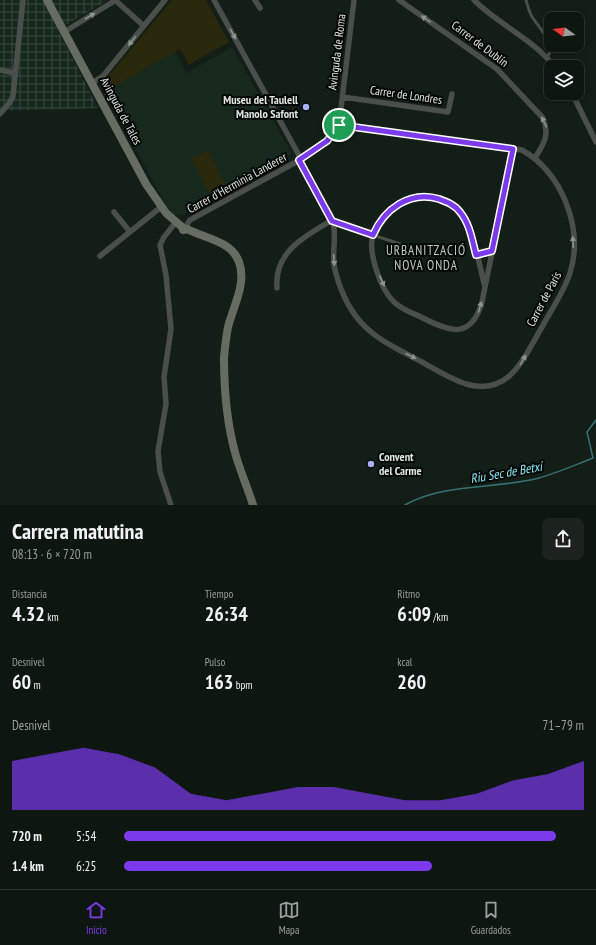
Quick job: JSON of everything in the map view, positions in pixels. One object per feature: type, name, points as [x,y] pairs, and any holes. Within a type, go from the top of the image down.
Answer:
[{"type":"main road","name":"Avinguda de Tales","points":[[47,0],[146,184],[161,207],[183,226]]},
{"type":"main road","points":[[183,226],[224,245],[234,254],[240,263],[241,270],[239,293],[226,341],[224,358],[226,395],[232,440],[253,505]]},
{"type":"street","points":[[0,114],[10,102],[12,96],[23,0]]},
{"type":"street","points":[[64,32],[116,0],[144,26]]},
{"type":"street","points":[[92,82],[103,76],[165,0]]},
{"type":"street","points":[[214,0],[332,221],[373,235]]},
{"type":"street","points":[[256,0],[260,8]]},
{"type":"street","name":"Avinguda de Roma","points":[[300,160],[327,141],[339,125],[354,0]]},
{"type":"street","name":"Carrer de Dublín","points":[[399,0],[497,69],[543,118],[547,128],[544,142],[535,158]]},
{"type":"street","points":[[474,0],[485,11],[535,46],[549,60]]},
{"type":"street","points":[[0,70],[15,72]]},
{"type":"street","name":"Carrer de Londres","points":[[343,97],[448,112],[452,94]]},
{"type":"street","points":[[575,100],[596,142]]},
{"type":"street","name":"Carrer de París","points":[[332,221],[334,229],[334,264],[339,282],[354,313],[368,330],[385,343],[456,380],[478,387],[494,385],[506,379],[519,366],[567,283],[573,263],[573,232],[567,205],[557,182],[535,158],[522,150],[339,125]]},
{"type":"street","points":[[485,287],[470,230],[463,215],[452,204],[436,198],[419,197],[399,204],[385,216],[373,235],[371,248],[374,260],[381,280],[391,299],[398,306],[444,328],[462,329],[474,321],[480,307],[485,287],[513,149]]},
{"type":"street","name":"Carrer d'Herminia Landerer","points":[[171,505],[160,472],[158,451],[166,404],[164,377],[171,329],[166,275],[160,245],[164,237],[190,220],[300,160]]},
{"type":"street","points":[[100,256],[161,207]]},
{"type":"street","points":[[114,212],[130,232]]},
{"type":"street","points":[[277,288],[279,267],[288,250],[301,238],[332,221]]},
{"type":"street","points":[[476,255],[492,251]]},
{"type":"lane","points":[[526,0],[532,16],[549,43],[550,53],[547,57]]},
{"type":"lane","points":[[373,235],[409,247]]},
{"type":"shaded area","points":[[0,0],[108,0],[58,30],[98,108],[0,111]]},
{"type":"shaded area","points":[[172,0],[206,0],[229,42],[189,65],[180,49],[105,92],[101,85]]},
{"type":"shaded area","points":[[232,47],[292,154],[183,215],[173,214],[169,211],[105,92],[175,51],[186,73]]},
{"type":"shaded area","points":[[208,150],[225,184],[209,193],[191,159]]},
{"type":"waterway","name":"Riu Sec de Betxí","points":[[405,505],[436,493],[539,478],[593,458],[587,432],[596,420]]},
{"type":"place","name":"Museu del Taulell Manolo Safont","points":[[306,107]]},
{"type":"place","name":"Convent del Carme","points":[[371,464]]},
{"type":"district","name":"URBANITZACIÓ NOVA ONDA","points":[[426,258]]},
{"type":"route","points":[[339,125],[513,149],[492,251],[476,255],[470,230],[463,215],[452,204],[436,198],[419,197],[399,204],[385,216],[377,226],[373,235],[332,221],[299,160],[327,141],[339,125]]}]
